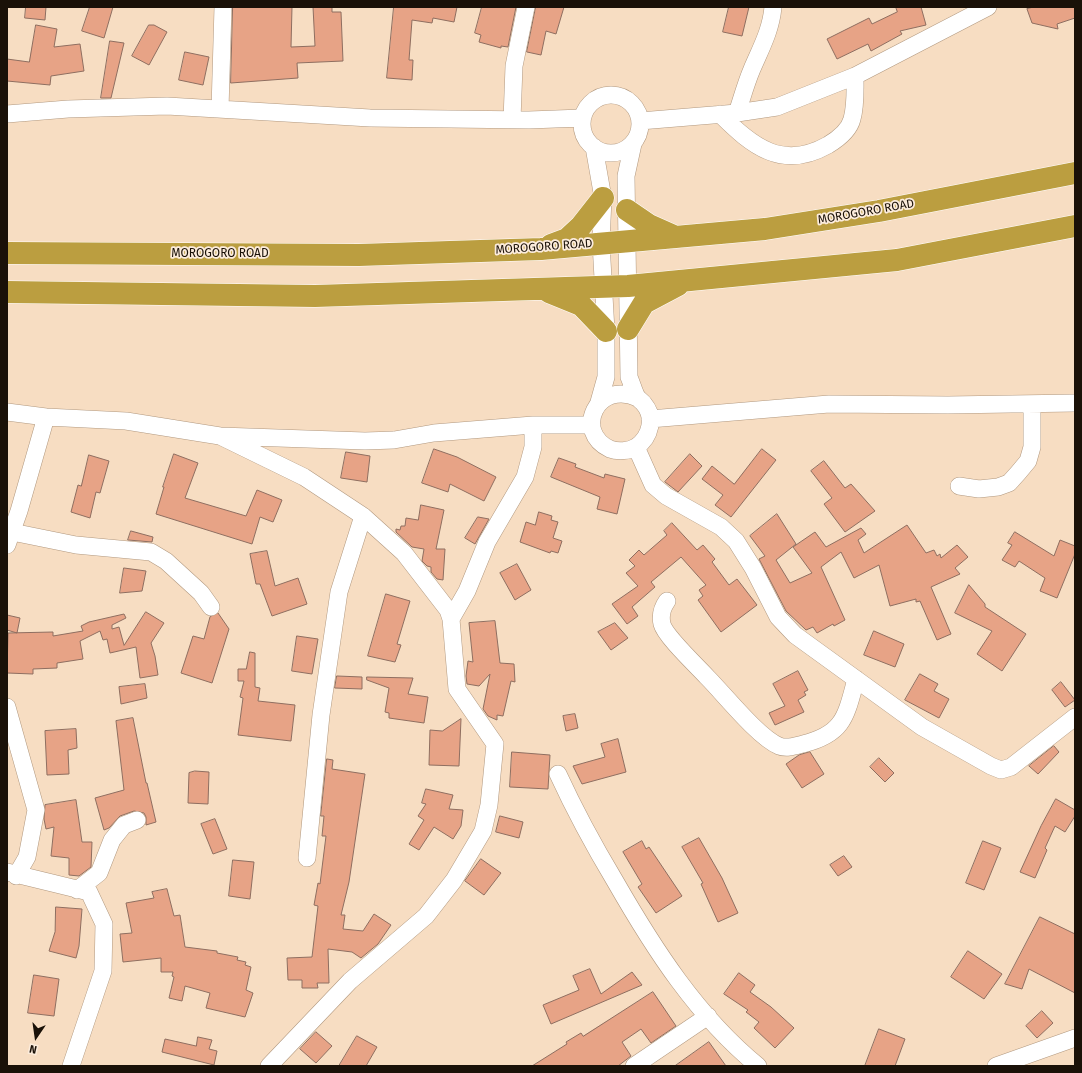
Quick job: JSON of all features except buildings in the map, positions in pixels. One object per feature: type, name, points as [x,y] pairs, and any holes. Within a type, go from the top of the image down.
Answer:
[{"type":"highway","name":"MOROGORO ROAD","points":[[7,253],[359,255],[540,249],[679,238],[765,229],[833,218],[1075,173]]},
{"type":"highway","points":[[540,249],[567,240],[581,226],[602,198]]},
{"type":"highway","points":[[627,210],[649,225],[679,238]]},
{"type":"highway","points":[[7,292],[315,296],[628,286],[897,260],[1075,226]]},
{"type":"highway","points":[[628,329],[644,303],[686,281]]},
{"type":"highway","points":[[543,289],[581,305],[606,331]]},
{"type":"street","points":[[220,109],[223,7]]},
{"type":"street","points":[[512,120],[514,66],[526,7]]},
{"type":"street","points":[[737,113],[752,69],[765,42],[772,21],[774,7]]},
{"type":"street","points":[[640,120],[737,113],[777,107],[855,76],[988,7]]},
{"type":"street","points":[[720,114],[744,138],[768,152],[789,156],[815,152],[841,137],[852,120],[855,76]]},
{"type":"street","points":[[594,148],[602,151],[614,152],[626,149],[638,137],[640,120],[638,112],[628,100],[612,94],[604,95],[593,101],[585,110],[582,118],[584,135],[594,148],[602,198],[601,243],[606,331],[606,377],[599,402]]},
{"type":"street","points":[[7,114],[68,109],[167,106],[370,118],[512,120],[582,118]]},
{"type":"street","points":[[632,144],[626,176],[629,378],[638,398]]},
{"type":"street","points":[[622,392],[638,398],[644,403],[650,418],[647,435],[636,447],[620,451],[608,448],[598,440],[592,425],[594,408],[599,402],[614,393],[622,392]]},
{"type":"street","points":[[650,418],[829,404],[1075,404]]},
{"type":"street","points":[[959,486],[979,489],[998,487],[1009,483],[1014,478],[1028,461],[1032,447],[1032,404]]},
{"type":"street","points":[[7,412],[46,417],[126,422],[220,436],[365,441],[394,440],[434,433],[533,425],[592,425]]},
{"type":"street","points":[[46,417],[10,539],[151,552],[166,561],[201,594],[211,607]]},
{"type":"street","points":[[451,619],[467,591],[487,542],[525,477],[533,447],[533,425]]},
{"type":"street","points":[[220,436],[304,477],[363,516],[404,553],[444,603],[451,619],[457,689],[495,744],[489,804],[482,831],[454,880],[426,916],[350,981],[269,1066]]},
{"type":"street","points":[[636,447],[653,485],[666,496],[721,527],[736,541],[753,568],[778,617],[795,634],[922,727],[991,766],[1001,770],[1011,767],[1075,717]]},
{"type":"street","points":[[307,858],[320,715],[339,592],[363,516]]},
{"type":"street","points":[[667,601],[662,609],[662,625],[675,642],[743,716],[779,746],[788,748],[816,740],[832,731],[841,723],[847,712],[856,679]]},
{"type":"street","points":[[7,707],[36,810],[27,857],[12,874],[89,892],[104,924],[103,971],[71,1066]]},
{"type":"street","points":[[558,774],[576,814],[638,921],[678,982],[708,1016],[758,1066]]},
{"type":"street","points":[[77,890],[99,872],[112,840],[124,825],[137,820]]},
{"type":"street","points":[[634,1066],[708,1016]]},
{"type":"street","points":[[996,1066],[1075,1038]]}]
